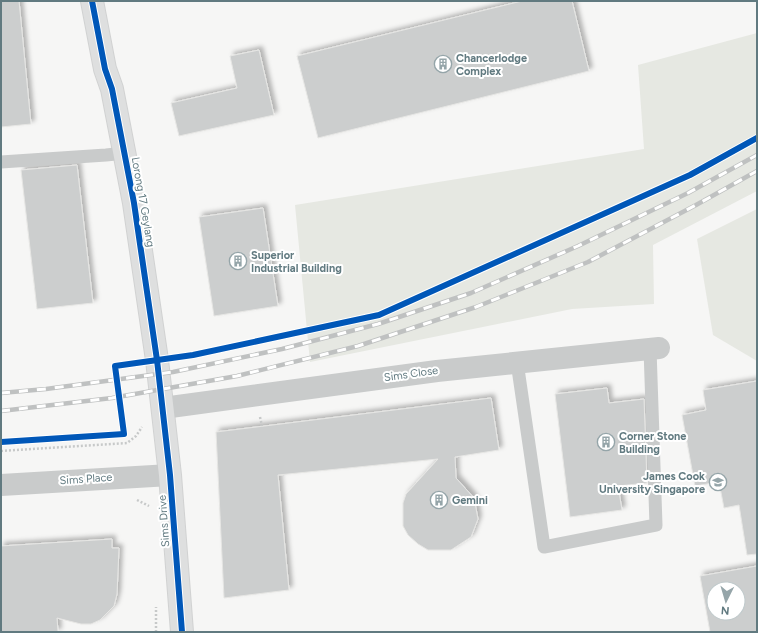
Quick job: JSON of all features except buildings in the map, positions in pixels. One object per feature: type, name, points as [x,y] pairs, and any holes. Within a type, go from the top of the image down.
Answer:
[{"type":"street","name":"Lorong 17 Geylang","points":[[92,1],[105,69],[112,89],[134,203],[163,408]]},
{"type":"street","name":"Lorong 17 Geylang","points":[[102,1],[115,69],[112,89]]},
{"type":"street","name":"Sims Close","points":[[163,408],[438,371],[655,348]]},
{"type":"street","name":"Sims Drive","points":[[163,408],[170,475],[182,632]]},
{"type":"street","name":"Sims Place","points":[[1,485],[170,475]]},
{"type":"lane","points":[[1,162],[124,153]]},
{"type":"lane","points":[[517,362],[544,547],[656,525],[655,348]]},
{"type":"path","points":[[1,451],[127,443],[136,436],[142,426],[147,416],[146,410],[163,408]]},
{"type":"shaded area","points":[[757,33],[757,191],[653,245],[654,304],[572,309],[310,362],[295,205],[644,149],[638,65]]},
{"type":"shaded area","points":[[757,209],[757,361],[713,335],[697,239]]},
{"type":"railway","points":[[1,393],[46,389],[173,372],[282,349],[378,324],[471,293],[578,246],[688,193],[757,155]]},
{"type":"railway","points":[[1,411],[112,398],[237,376],[358,346],[476,307],[588,262],[757,171]]},
{"type":"cycle path","points":[[92,1],[105,69],[112,89],[134,203],[157,360],[170,475],[182,632]]},
{"type":"cycle path","points":[[1,442],[124,434],[115,366],[193,355],[379,315],[690,175],[757,138]]},
{"type":"place","name":"Chancerlodge Complex","points":[[443,64]]},
{"type":"place","name":"Superior Industrial Building","points":[[238,261]]},
{"type":"place","name":"Corner Stone Building","points":[[606,442]]},
{"type":"place","name":"James Cook University Singapore","points":[[718,482]]},
{"type":"place","name":"Gemini","points":[[439,500]]}]
